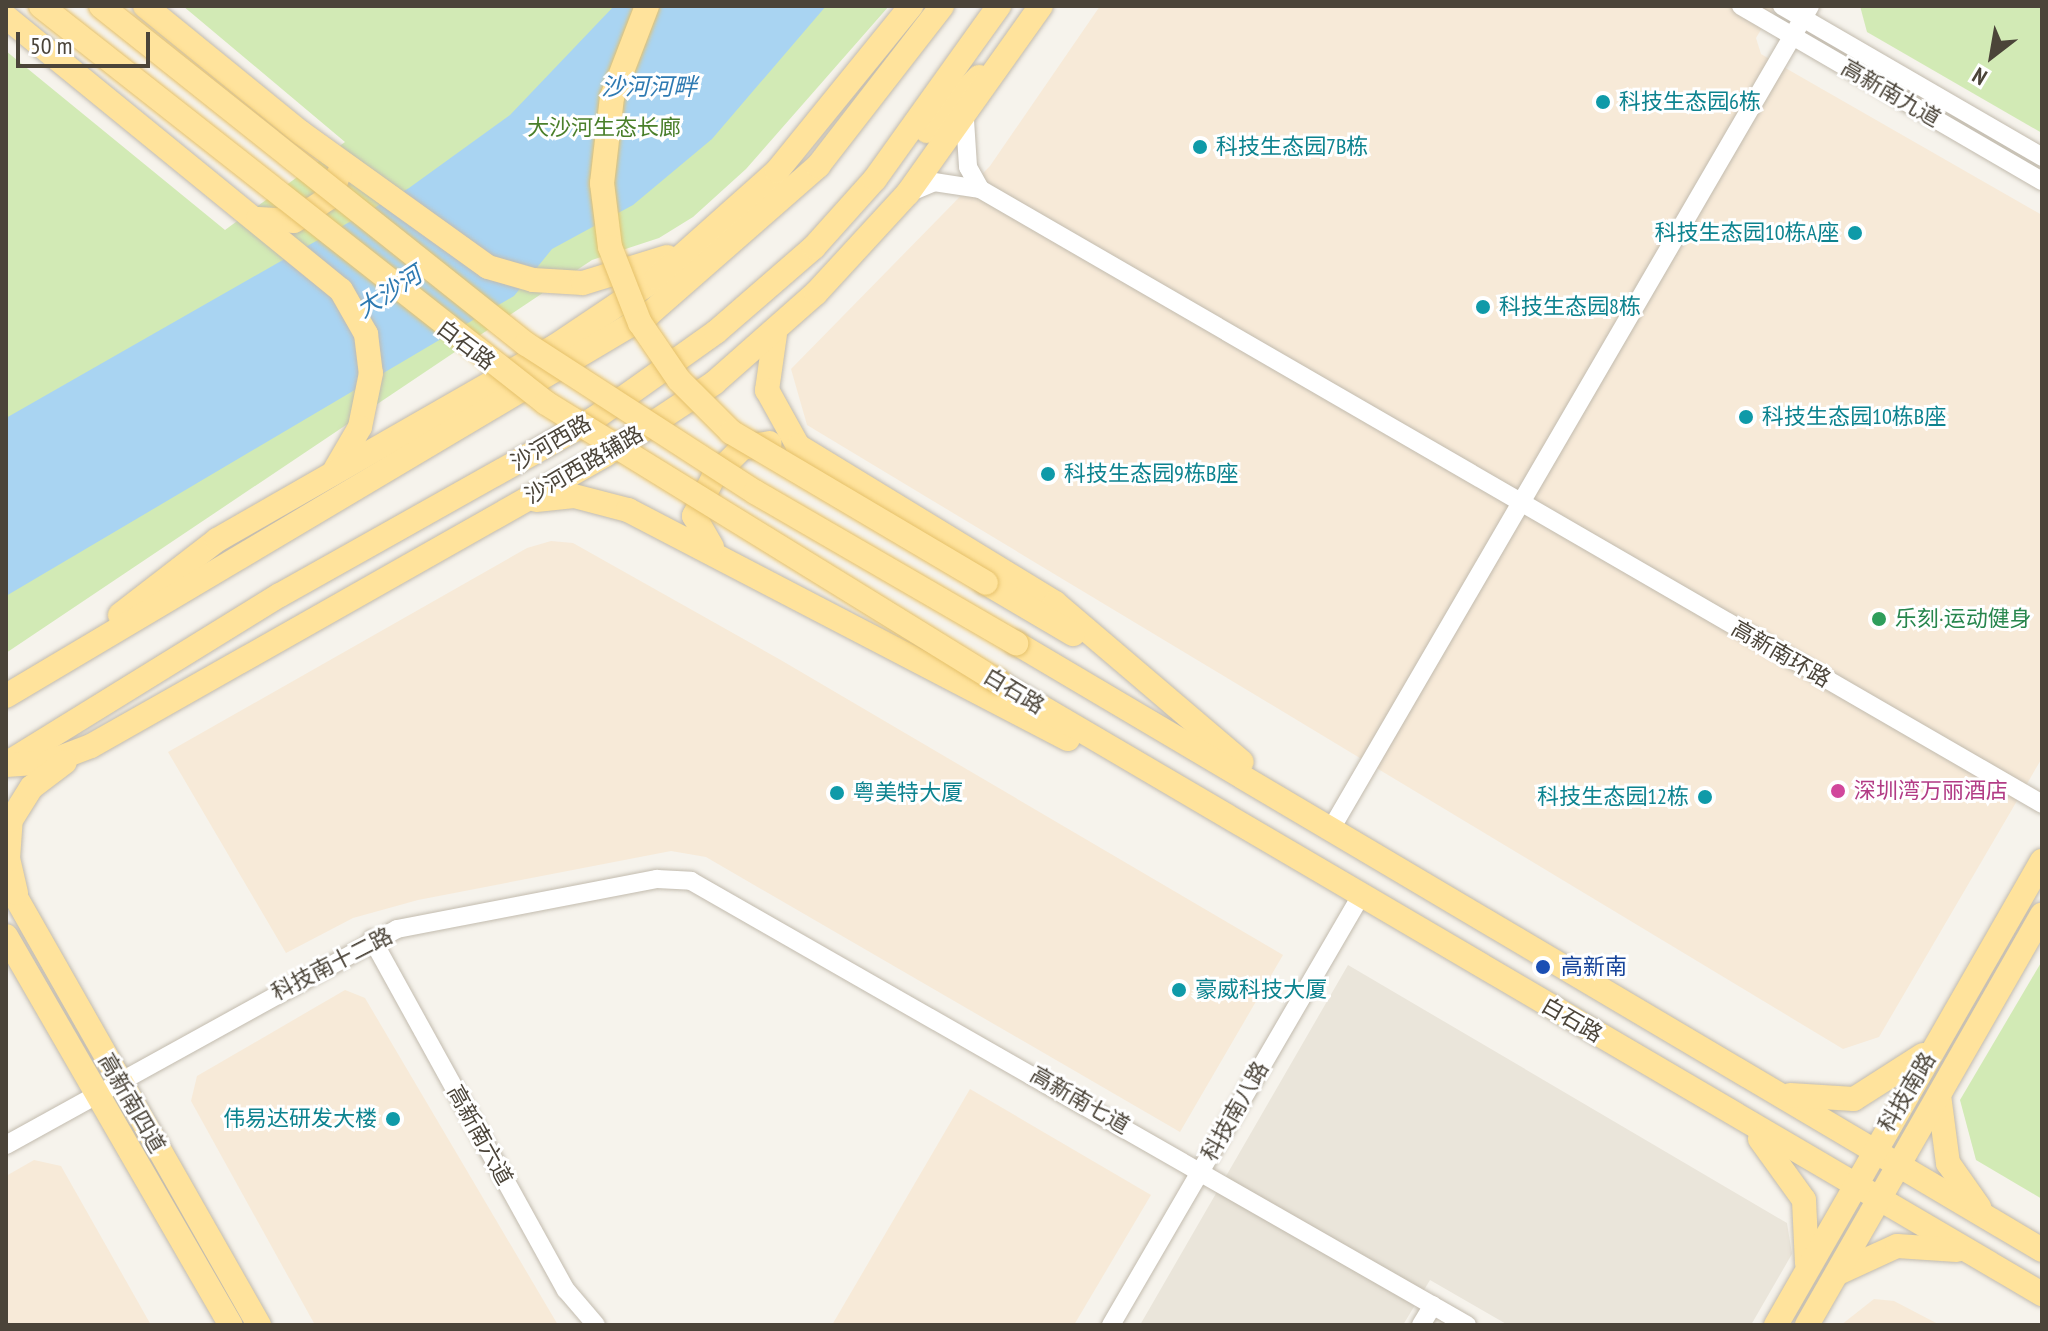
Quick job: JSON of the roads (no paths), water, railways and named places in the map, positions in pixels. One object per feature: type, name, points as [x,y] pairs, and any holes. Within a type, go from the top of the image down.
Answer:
[{"type":"main road","name":"白石路","points":[[41,6],[546,403],[1160,779],[2042,1294]]},
{"type":"main road","name":"白石路","points":[[101,6],[526,344],[755,492],[1288,802],[2042,1250]]},
{"type":"main road","points":[[145,6],[345,162],[488,267],[533,280],[593,282],[646,268],[711,234]]},
{"type":"main road","points":[[647,6],[612,97],[602,172],[610,247],[640,323],[679,380],[731,432],[1134,669]]},
{"type":"main road","points":[[60,665],[217,540],[593,323],[711,234],[807,139],[896,17],[911,6]]},
{"type":"main road","points":[[6,696],[649,314],[818,166],[942,6]]},
{"type":"main road","name":"沙河西路","points":[[6,764],[163,667],[635,394],[759,297],[846,212],[999,6]]},
{"type":"main road","points":[[846,212],[1040,6]]},
{"type":"main road","name":"沙河西路辅路","points":[[6,764],[49,762],[91,746],[652,426],[775,334],[908,193],[965,120],[1040,6]]},
{"type":"main road","points":[[6,17],[323,273],[356,312],[371,373],[355,438],[328,476]]},
{"type":"main road","points":[[252,216],[284,224],[322,205],[339,179],[345,162]]},
{"type":"main road","points":[[775,334],[766,364],[770,401],[788,437],[810,456],[1028,585],[1134,669],[1288,802]]},
{"type":"main road","points":[[727,556],[701,536],[694,516],[723,464],[742,448],[767,443],[810,456]]},
{"type":"main road","points":[[506,509],[545,497],[591,499],[727,556],[993,706],[1160,779]]},
{"type":"main road","points":[[163,667],[309,622]]},
{"type":"main road","points":[[21,907],[8,859],[11,820],[41,778],[91,746]]},
{"type":"main road","name":"科技南路","points":[[1776,1325],[1872,1150],[2042,861]]},
{"type":"main road","name":"高新南四道","points":[[6,880],[259,1325]]},
{"type":"main road","name":"科技南路","points":[[1807,1325],[1876,1197],[2042,914]]},
{"type":"main road","name":"高新南四道","points":[[6,936],[231,1325]]},
{"type":"main road","points":[[1776,1092],[1854,1099],[1932,1049]]},
{"type":"main road","points":[[1939,1091],[1937,1120],[1948,1163],[1991,1221]]},
{"type":"main road","points":[[1725,1109],[1796,1182],[1809,1218],[1807,1267]]},
{"type":"main road","points":[[1830,1280],[1864,1255],[1897,1246],[1973,1253]]},
{"type":"street","name":"高新南九道","points":[[1741,6],[2042,181]]},
{"type":"street","name":"高新南九道","points":[[1782,6],[1807,12],[2042,157]]},
{"type":"street","points":[[1331,829],[1807,12]]},
{"type":"street","points":[[965,120],[968,167],[980,189]]},
{"type":"street","points":[[908,193],[934,182],[980,189]]},
{"type":"street","name":"高新南环路","points":[[980,189],[2042,804]]},
{"type":"street","name":"科技南十二路","points":[[6,1145],[372,939],[657,879],[691,881]]},
{"type":"street","name":"高新南七道","points":[[691,881],[1467,1325]]},
{"type":"street","name":"科技南八路","points":[[1111,1325],[1360,897]]},
{"type":"street","name":"高新南六道","points":[[372,939],[566,1290],[596,1325]]},
{"type":"street","points":[[1421,1325],[1433,1305]]},
{"type":"water","name":"沙河河畔","points":[[614,6],[826,6],[712,139],[633,205],[552,249],[514,296],[6,596],[6,418],[409,188],[510,115]]},
{"type":"place","name":"科技生态园6栋","points":[[1603,102]]},
{"type":"place","name":"科技生态园7B栋","points":[[1200,147]]},
{"type":"place","name":"科技生态园10栋A座","points":[[1855,233]]},
{"type":"place","name":"科技生态园8栋","points":[[1483,307]]},
{"type":"place","name":"科技生态园10栋B座","points":[[1746,417]]},
{"type":"place","name":"科技生态园9栋B座","points":[[1048,474]]},
{"type":"place","name":"乐刻·运动健身","points":[[1879,619]]},
{"type":"place","name":"深圳湾万丽酒店","points":[[1838,791]]},
{"type":"place","name":"粤美特大厦","points":[[837,793]]},
{"type":"place","name":"科技生态园12栋","points":[[1705,797]]},
{"type":"place","name":"高新南","points":[[1543,967]]},
{"type":"place","name":"豪威科技大厦","points":[[1179,990]]},
{"type":"place","name":"伟易达研发大楼","points":[[393,1119]]},
{"type":"park label","name":"大沙河生态长廊","points":[[604,128]]},
{"type":"water label","name":"大沙河","points":[[389,292]]}]
